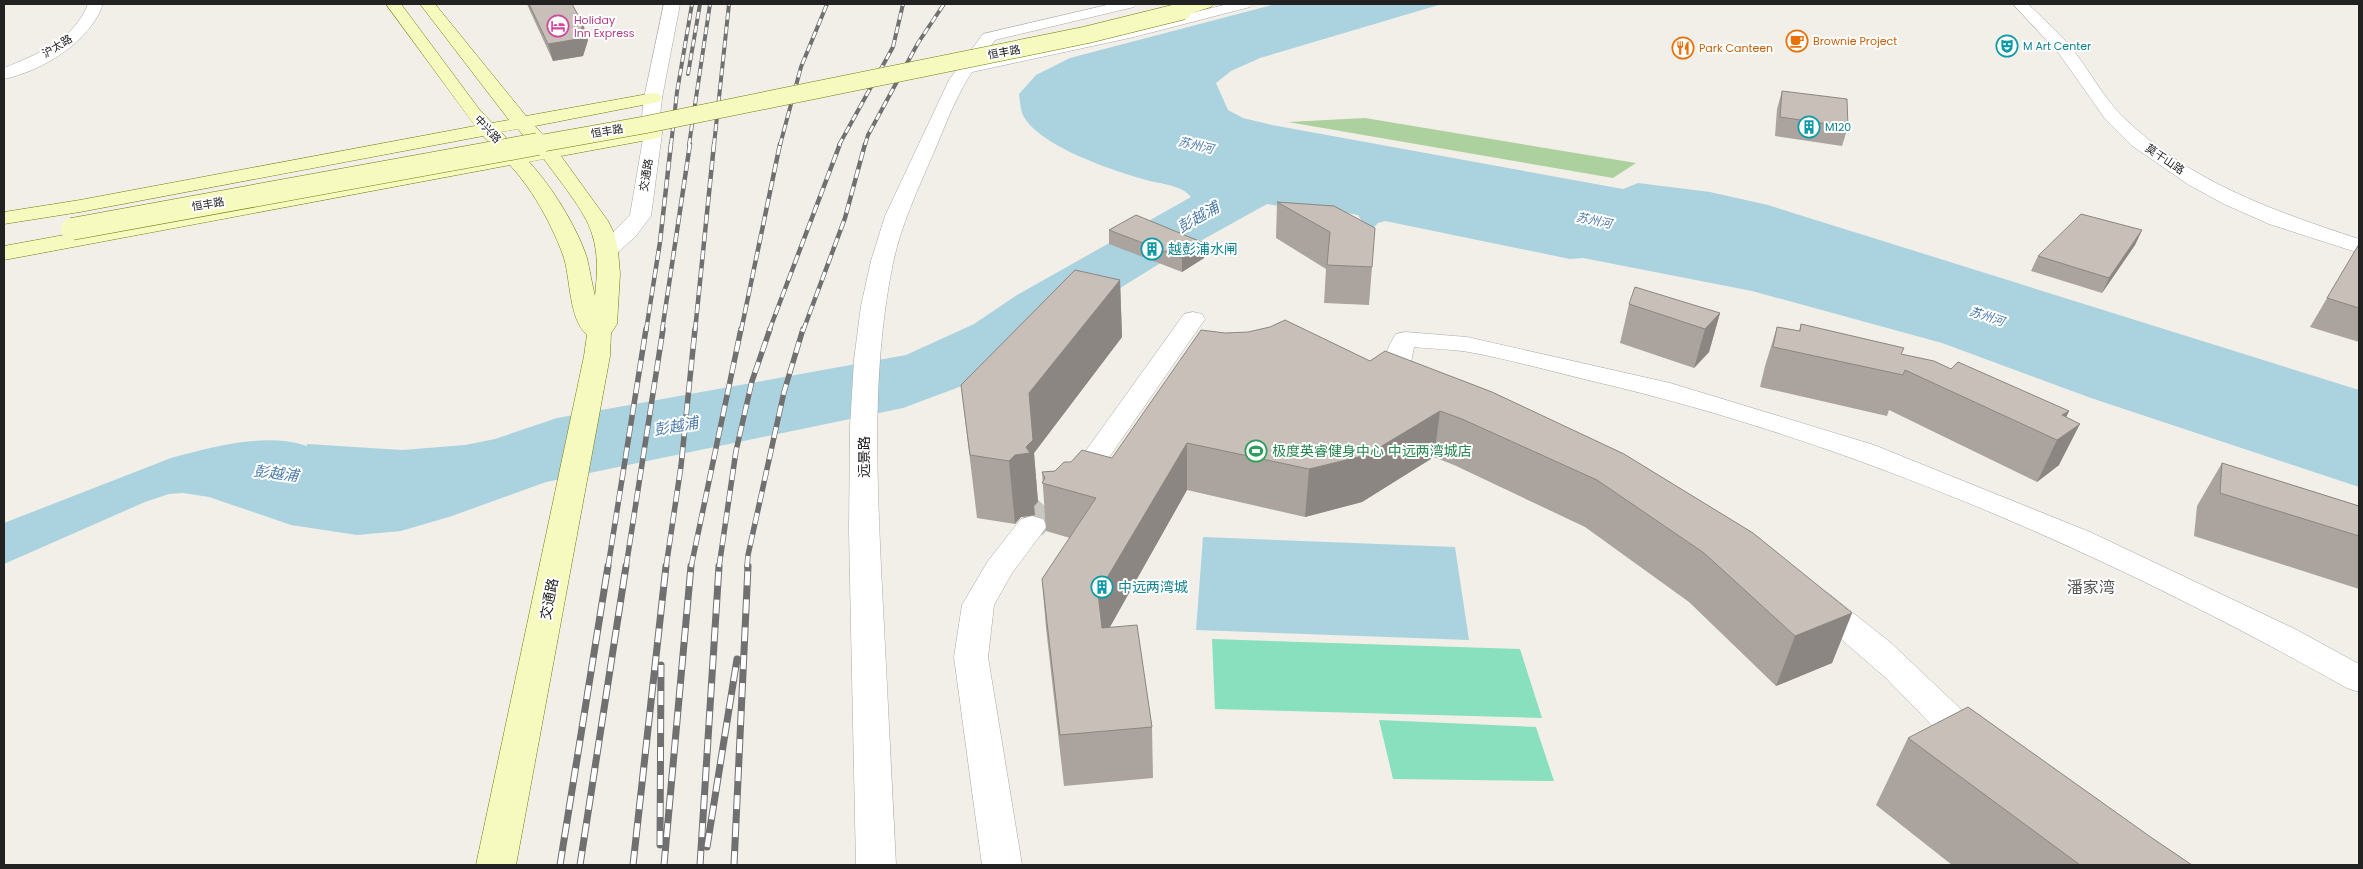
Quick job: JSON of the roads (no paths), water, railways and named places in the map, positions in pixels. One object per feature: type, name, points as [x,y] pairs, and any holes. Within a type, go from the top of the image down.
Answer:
[{"type":"main road","name":"中兴路","points":[[393,4],[473,113],[530,175],[563,228],[574,257],[590,325],[599,333]]},
{"type":"main road","points":[[427,4],[521,123],[550,154],[597,221],[607,250]]},
{"type":"main road","name":"恒丰路","points":[[4,240],[72,224],[669,110],[1077,29],[1171,4]]},
{"type":"main road","name":"恒丰路","points":[[4,229],[72,224],[644,125],[1086,35],[1206,4]]},
{"type":"main road","name":"恒丰路","points":[[4,218],[80,206],[653,98]]},
{"type":"main road","name":"恒丰路","points":[[4,253],[550,154],[653,133]]},
{"type":"main road","name":"交通路","points":[[496,865],[597,356],[599,333],[605,324],[609,274],[607,250]]},
{"type":"street","name":"沪太路","points":[[4,74],[70,40],[86,26],[93,14],[95,4]]},
{"type":"street","name":"交通路","points":[[607,250],[627,232],[640,216],[653,133],[651,116],[653,98],[672,4]]},
{"type":"street","name":"远景路","points":[[876,865],[864,532],[864,426],[867,360],[873,306],[882,261],[896,216],[935,127],[958,80],[989,38],[1130,4]]},
{"type":"street","points":[[967,68],[1134,32],[1245,4]]},
{"type":"street","name":"莫干山路","points":[[2020,4],[2066,52],[2112,116],[2138,141],[2196,181],[2231,200],[2293,225],[2359,246]]},
{"type":"street","points":[[1055,502],[1082,476],[1193,319]]},
{"type":"street","points":[[1437,394],[1397,378],[1396,363],[1405,339],[1467,344],[1678,393],[1864,451],[2079,539],[2283,637],[2359,679]]},
{"type":"street","points":[[1002,865],[971,657],[978,605],[999,568],[1032,526]]},
{"type":"street","points":[[1791,581],[1859,632],[1924,691],[1994,768]]},
{"type":"water","points":[[1276,4],[1442,4],[1260,58],[1231,71],[1216,83],[1228,110],[1243,118],[1272,125],[1623,189],[1638,183],[1710,192],[1768,205],[2359,390],[2359,487],[2091,398],[1942,343],[1752,291],[1583,258],[1570,259],[1385,221],[1378,223],[1369,233],[1358,215],[1331,210],[1325,214],[1267,204],[1159,264],[962,386],[903,408],[546,482],[452,516],[401,531],[357,535],[291,525],[209,497],[183,493],[169,494],[145,502],[4,564],[4,523],[171,458],[221,446],[274,440],[307,446],[307,444],[402,450],[465,445],[495,439],[557,418],[906,355],[974,324],[1017,295],[1191,197],[1177,187],[1132,176],[1096,163],[1042,136],[1030,125],[1020,106],[1019,94],[1036,75],[1070,58]]},
{"type":"water","points":[[1203,537],[1455,547],[1469,640],[1196,630]]},
{"type":"tunnel","points":[[1032,526],[1048,509]]},
{"type":"railway","points":[[671,145],[677,92],[692,4]]},
{"type":"railway","points":[[688,74],[700,4]]},
{"type":"railway","points":[[689,145],[710,4]]},
{"type":"railway","points":[[714,145],[729,4]]},
{"type":"railway","points":[[780,145],[801,67],[827,4]]},
{"type":"railway","points":[[839,145],[893,47],[903,4]]},
{"type":"railway","points":[[865,145],[868,135],[918,43],[944,4]]},
{"type":"railway","points":[[646,331],[660,242],[671,144]]},
{"type":"railway","points":[[662,331],[690,144]]},
{"type":"railway","points":[[695,331],[714,144]]},
{"type":"railway","points":[[741,331],[780,144]]},
{"type":"railway","points":[[769,331],[840,144]]},
{"type":"railway","points":[[803,331],[845,218],[865,144]]},
{"type":"railway","points":[[608,567],[646,329]]},
{"type":"railway","points":[[626,567],[663,329]]},
{"type":"railway","points":[[666,567],[681,466],[695,329]]},
{"type":"railway","points":[[691,567],[741,329]]},
{"type":"railway","points":[[719,567],[736,451],[752,381],[770,329]]},
{"type":"railway","points":[[747,567],[748,555],[784,392],[803,329]]},
{"type":"railway","points":[[560,865],[608,566]]},
{"type":"railway","points":[[580,865],[626,566]]},
{"type":"railway","points":[[633,865],[666,566]]},
{"type":"railway","points":[[664,865],[691,566]]},
{"type":"railway","points":[[700,865],[719,566]]},
{"type":"railway","points":[[734,865],[748,566]]},
{"type":"railway","points":[[707,847],[737,659]]},
{"type":"railway","points":[[660,845],[661,665]]},
{"type":"place","name":"Holiday Inn Express","points":[[558,26]]},
{"type":"place","name":"Brownie Project","points":[[1797,41]]},
{"type":"place","name":"M Art Center","points":[[2007,46]]},
{"type":"place","name":"Park Canteen","points":[[1683,48]]},
{"type":"place","name":"M120","points":[[1809,127]]},
{"type":"place","name":"越彭浦水闸","points":[[1152,249]]},
{"type":"place","name":"极度英睿健身中心 中远两湾城店","points":[[1256,451]]},
{"type":"place","name":"中远两湾城","points":[[1102,587]]},
{"type":"district","name":"潘家湾","points":[[2091,587]]},
{"type":"water label","name":"苏州河","points":[[1196,145]]},
{"type":"water label","name":"彭越浦","points":[[1198,217]]},
{"type":"water label","name":"苏州河","points":[[1594,220]]},
{"type":"water label","name":"苏州河","points":[[1987,316]]},
{"type":"water label","name":"彭越浦","points":[[676,426]]},
{"type":"water label","name":"彭越浦","points":[[276,473]]}]
